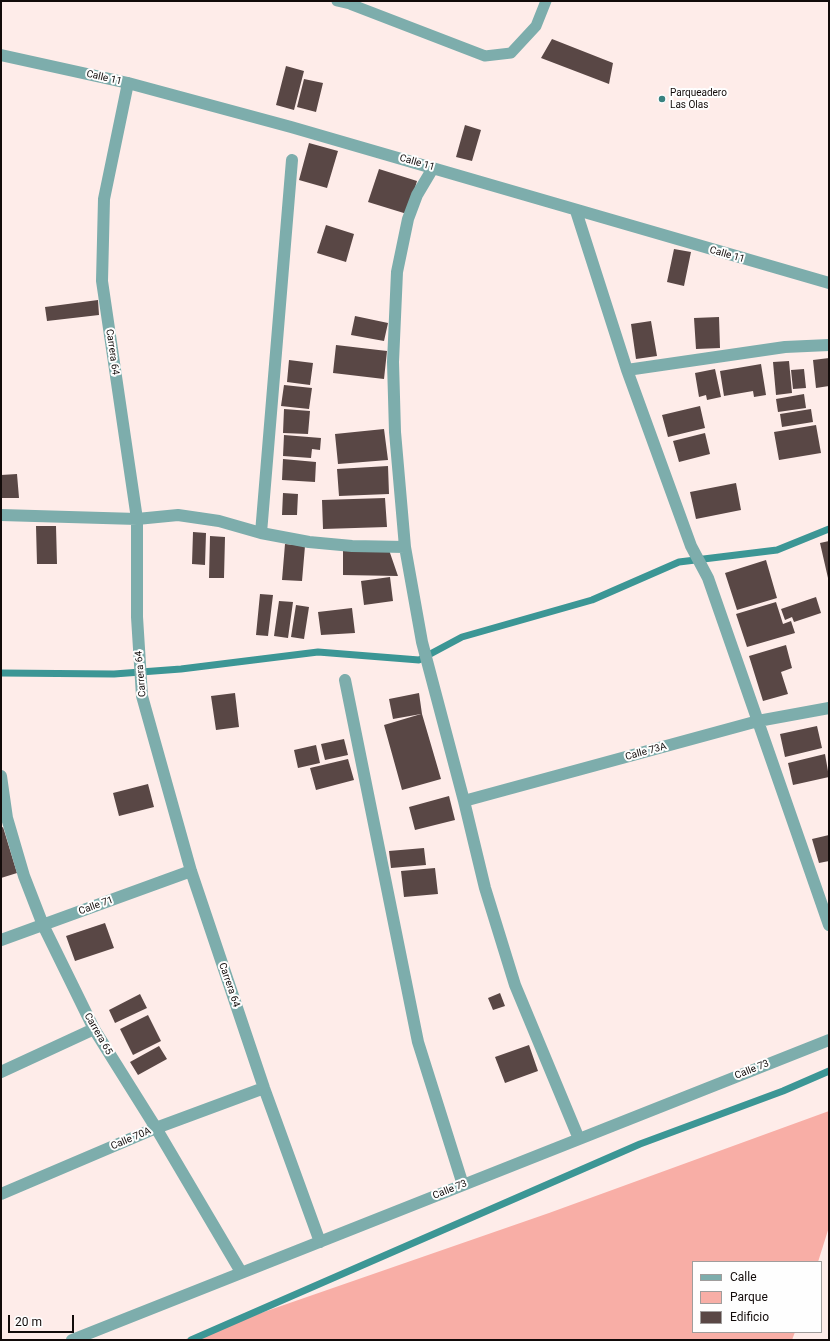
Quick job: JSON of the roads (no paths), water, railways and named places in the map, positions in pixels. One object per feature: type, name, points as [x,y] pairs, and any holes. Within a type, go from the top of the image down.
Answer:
[{"type":"street","name":"Calle 11","points":[[1,55],[128,83],[291,127],[829,284]]},
{"type":"street","name":"Carrera 64","points":[[128,83],[104,199],[102,281],[137,518],[137,618],[142,696],[191,871],[264,1088],[320,1242]]},
{"type":"street","points":[[261,533],[292,160]]},
{"type":"street","points":[[433,168],[417,196],[408,219],[398,272],[393,362],[395,432],[406,547],[422,642],[464,801],[485,888],[515,985],[579,1139]]},
{"type":"street","points":[[576,211],[628,370],[691,546],[708,578],[829,925]]},
{"type":"street","points":[[628,370],[785,347],[829,345]]},
{"type":"street","points":[[1,515],[137,518],[178,515],[219,521],[261,533],[309,542],[352,546],[406,547]]},
{"type":"street","points":[[345,680],[418,1042],[463,1185]]},
{"type":"street","name":"Calle 73A","points":[[464,801],[758,721],[829,708]]},
{"type":"street","name":"Carrera 65","points":[[1,776],[7,818],[24,876],[43,926],[94,1029],[156,1128],[241,1272]]},
{"type":"street","name":"Calle 71","points":[[1,940],[191,871]]},
{"type":"street","points":[[1,1072],[94,1029]]},
{"type":"street","name":"Calle 73","points":[[72,1340],[829,1040]]},
{"type":"street","name":"Calle 70A","points":[[1,1194],[156,1128],[264,1088]]},
{"type":"lane","points":[[337,1],[351,2],[485,56],[511,53],[536,26],[546,1]]},
{"type":"waterway","points":[[1,673],[114,674],[181,669],[318,652],[419,660],[462,637],[592,600],[679,562],[777,550],[829,529]]},
{"type":"waterway","points":[[191,1340],[640,1144],[783,1091],[829,1071]]},
{"type":"place","name":"Parqueadero Las Olas","points":[[662,99]]}]
